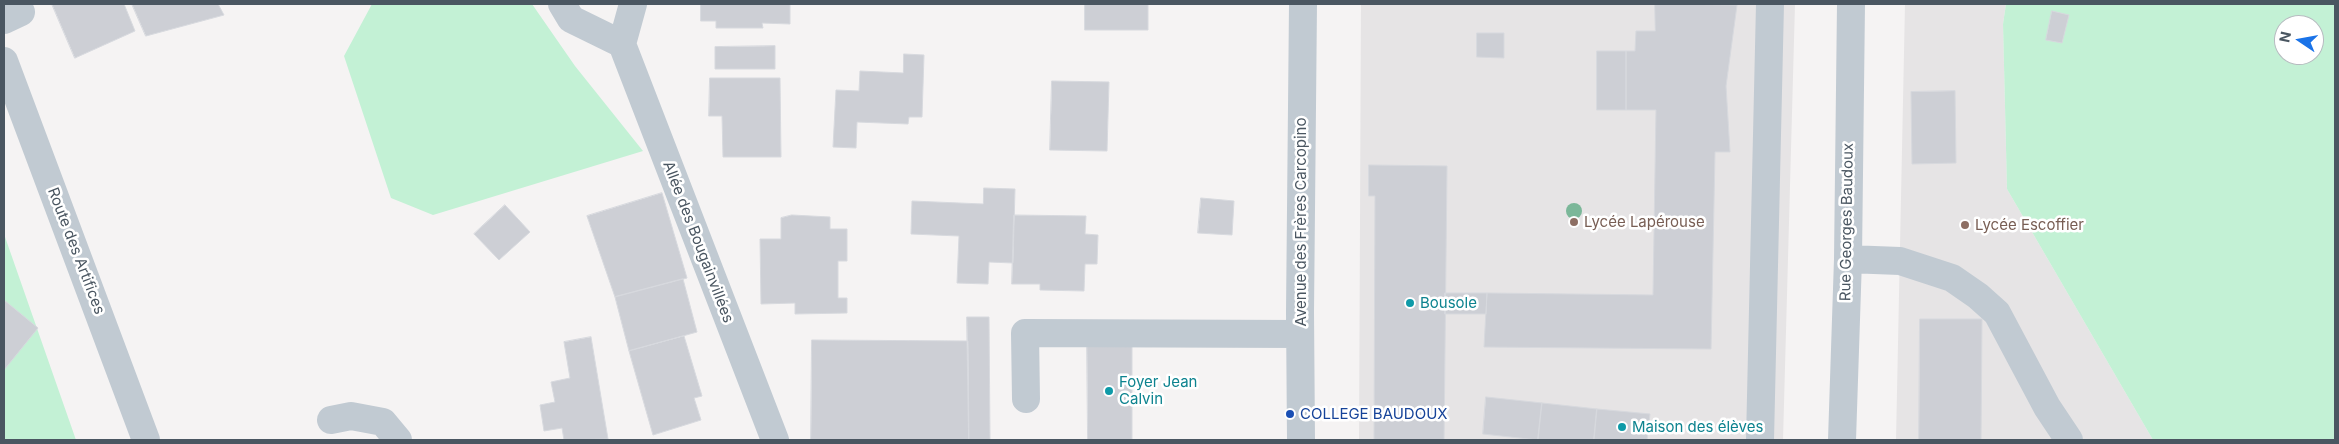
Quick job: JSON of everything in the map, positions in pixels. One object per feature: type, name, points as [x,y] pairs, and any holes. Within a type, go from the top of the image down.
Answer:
[{"type":"street","points":[[4,20],[21,12],[17,4]]},
{"type":"street","points":[[562,4],[571,19],[622,44],[633,4]]},
{"type":"street","name":"Avenue des Frères Carcopino","points":[[1302,440],[1300,334],[1303,4]]},
{"type":"street","points":[[1760,440],[1770,4]]},
{"type":"street","name":"Rue Georges Baudoux","points":[[1842,437],[1848,259],[1851,4]]},
{"type":"street","name":"Allée des Bougainvillées","points":[[622,44],[775,440]]},
{"type":"street","name":"Route des Artifices","points":[[4,61],[146,440]]},
{"type":"street","points":[[1848,259],[1900,262],[1952,278],[1978,296],[1997,313],[2047,407],[2069,440]]},
{"type":"street","points":[[1026,399],[1026,333],[1300,334]]},
{"type":"street","points":[[331,420],[351,416],[383,422],[398,440]]},
{"type":"shaded area","name":"Lycée Lapérouse","points":[[1361,4],[1795,4],[1783,440],[1359,440]]},
{"type":"shaded area","name":"Lycée Escoffier","points":[[1905,4],[2006,4],[2003,24],[2007,189],[2153,440],[1896,440]]},
{"type":"green space","points":[[372,4],[532,4],[575,66],[643,151],[433,215],[391,198],[344,56]]},
{"type":"green space","points":[[2006,4],[2335,4],[2335,440],[2153,440],[2007,189],[2003,24]]},
{"type":"green space","points":[[4,234],[76,440],[4,440]]},
{"type":"building","points":[[52,4],[124,4],[135,31],[75,58]]},
{"type":"building","points":[[132,4],[218,4],[224,15],[146,36]]},
{"type":"building","points":[[701,4],[790,4],[790,24],[762,23],[763,28],[716,28],[716,21],[701,21]]},
{"type":"building","points":[[1085,4],[1148,4],[1148,30],[1085,30]]},
{"type":"building","points":[[1655,4],[1737,5],[1726,86],[1730,152],[1715,152],[1711,349],[1484,347],[1487,293],[1653,295],[1656,110],[1626,110],[1626,51],[1635,51],[1636,31],[1655,31]]},
{"type":"building","points":[[2052,11],[2069,15],[2062,43],[2046,40]]},
{"type":"building","points":[[1477,33],[1504,33],[1504,58],[1477,57]]},
{"type":"building","points":[[775,46],[775,69],[715,69],[715,47]]},
{"type":"building","points":[[1597,51],[1626,51],[1626,110],[1597,110]]},
{"type":"building","points":[[904,54],[924,55],[922,117],[909,117],[908,124],[857,122],[856,148],[833,147],[836,90],[859,91],[860,71],[903,73]]},
{"type":"building","points":[[710,78],[780,78],[781,157],[723,157],[722,116],[709,116]]},
{"type":"building","points":[[1052,81],[1109,82],[1107,151],[1050,150]]},
{"type":"building","points":[[1955,91],[1956,163],[1912,164],[1911,92]]},
{"type":"building","name":"Bousole","points":[[1369,165],[1447,166],[1444,440],[1374,440],[1375,196],[1369,196]]},
{"type":"building","points":[[984,188],[1015,189],[1013,263],[989,262],[988,284],[957,283],[959,236],[911,234],[912,201],[983,204]]},
{"type":"building","points":[[662,193],[687,278],[615,297],[587,216]]},
{"type":"building","points":[[1201,198],[1234,201],[1232,235],[1198,233]]},
{"type":"building","points":[[505,205],[530,232],[499,260],[474,234]]},
{"type":"building","points":[[792,215],[830,217],[830,229],[847,229],[847,261],[838,261],[838,298],[847,298],[847,313],[795,314],[795,303],[761,304],[760,239],[781,239],[781,218]]},
{"type":"building","points":[[1014,215],[1086,216],[1085,234],[1098,235],[1097,264],[1085,264],[1084,291],[1040,290],[1040,284],[1012,284]]},
{"type":"building","points":[[683,279],[697,332],[629,351],[615,297]]},
{"type":"building","points":[[1445,293],[1487,293],[1486,314],[1445,314]]},
{"type":"building","points":[[4,300],[38,328],[4,370]]},
{"type":"building","points":[[967,317],[989,317],[990,440],[969,440]]},
{"type":"building","points":[[1920,319],[1982,319],[1981,440],[1919,440]]},
{"type":"building","points":[[684,336],[702,396],[694,398],[701,420],[653,435],[629,351]]},
{"type":"building","points":[[591,337],[608,439],[564,440],[562,428],[544,431],[540,405],[555,402],[551,382],[570,378],[564,342]]},
{"type":"building","points":[[812,340],[968,341],[969,440],[811,440]]},
{"type":"building","name":"Foyer Jean Calvin","points":[[1087,341],[1132,341],[1132,440],[1088,440]]},
{"type":"building","points":[[1486,397],[1542,403],[1538,440],[1483,434]]},
{"type":"building","points":[[1542,403],[1597,409],[1594,440],[1538,440]]},
{"type":"building","name":"Maison des élèves","points":[[1597,409],[1650,414],[1647,440],[1594,440]]},
{"type":"place","name":"Lycée Lapérouse","points":[[1574,222]]},
{"type":"place","name":"Lycée Escoffier","points":[[1965,225]]},
{"type":"place","name":"Bousole","points":[[1410,303]]},
{"type":"place","name":"Foyer Jean Calvin","points":[[1109,391]]},
{"type":"place","name":"COLLEGE BAUDOUX","points":[[1290,414]]},
{"type":"place","name":"Maison des élèves","points":[[1622,427]]}]
